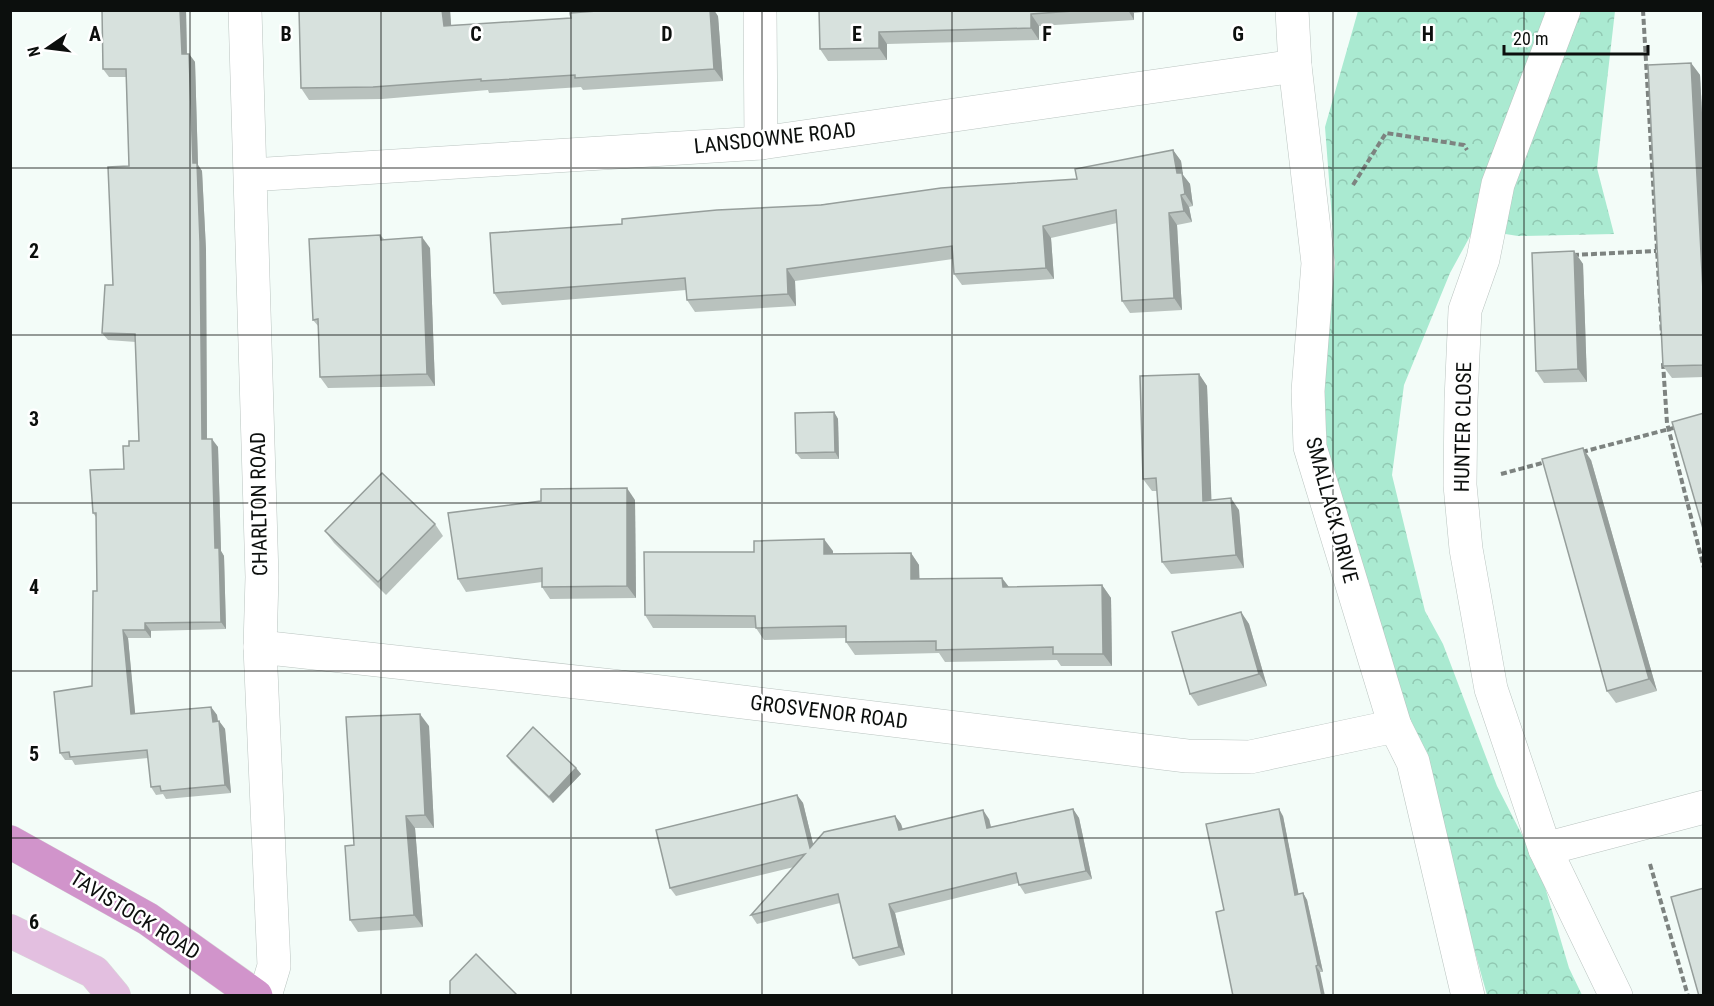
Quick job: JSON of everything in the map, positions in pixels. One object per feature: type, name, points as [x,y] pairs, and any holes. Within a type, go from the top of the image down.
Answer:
[{"type":"highway","name":"TAVISTOCK ROAD","points":[[10,842],[148,919],[256,996]]},
{"type":"main road","points":[[10,931],[94,972],[114,996]]},
{"type":"street","name":"CHARLTON ROAD","points":[[245,10],[262,577],[260,647],[274,966],[265,996]]},
{"type":"street","points":[[760,10],[761,143]]},
{"type":"street","name":"SMALLACK DRIVE","points":[[1292,10],[1318,263],[1308,391],[1310,447],[1395,726],[1413,762],[1468,996]]},
{"type":"street","name":"HUNTER CLOSE","points":[[1564,10],[1498,184],[1483,259],[1465,310],[1460,485],[1466,549],[1491,689],[1545,849],[1616,996]]},
{"type":"street","name":"LANSDOWNE ROAD","points":[[251,175],[761,143],[1296,66]]},
{"type":"street","name":"GROSVENOR ROAD","points":[[260,647],[624,687],[1188,756],[1250,757],[1395,726]]},
{"type":"street","points":[[1545,849],[1704,807]]},
{"type":"path","points":[[1642,10],[1662,343]]},
{"type":"path","points":[[1386,133],[1464,146],[1498,184]]},
{"type":"path","points":[[1564,255],[1656,251]]},
{"type":"path","points":[[1663,354],[1669,429],[1704,568]]},
{"type":"path","points":[[1581,452],[1686,425]]},
{"type":"path","points":[[1460,485],[1548,461]]},
{"type":"path","points":[[1639,825],[1688,996]]},
{"type":"green space","points":[[1358,11],[1615,11],[1597,168],[1614,234],[1518,236],[1474,229],[1450,273],[1404,385],[1392,475],[1425,611],[1443,644],[1497,786],[1540,870],[1569,968],[1582,995],[1487,995],[1421,759],[1329,484],[1323,376],[1334,245],[1325,127]]},
{"type":"building","points":[[102,10],[180,10],[182,54],[189,54],[193,163],[197,163],[202,439],[212,439],[215,548],[219,548],[221,622],[145,623],[145,630],[123,630],[131,714],[211,707],[213,722],[219,721],[225,785],[161,791],[160,786],[151,787],[147,750],[70,757],[69,752],[60,753],[54,692],[92,686],[93,591],[97,591],[96,513],[93,513],[90,470],[124,469],[123,446],[129,446],[129,441],[139,441],[135,334],[102,333],[105,285],[113,285],[108,167],[129,166],[126,69],[103,69]]},
{"type":"building","points":[[299,10],[442,10],[444,26],[571,18],[570,13],[611,10],[710,10],[714,69],[575,78],[575,75],[373,87],[301,88]]},
{"type":"building","points":[[819,10],[1088,10],[1031,14],[1031,28],[879,32],[879,48],[820,49]]},
{"type":"building","points":[[1691,63],[1704,310],[1704,365],[1663,366],[1648,65]]},
{"type":"building","points":[[1173,150],[1177,173],[1182,173],[1185,194],[1181,195],[1184,211],[1169,213],[1174,298],[1122,301],[1116,210],[1043,226],[1046,268],[954,274],[952,246],[787,269],[788,294],[687,300],[685,278],[494,293],[490,233],[622,224],[622,219],[717,210],[821,205],[941,188],[1077,179],[1075,169]]},
{"type":"building","points":[[380,235],[381,240],[422,237],[427,374],[320,377],[318,319],[313,320],[309,239]]},
{"type":"building","points":[[1574,251],[1578,369],[1536,371],[1532,253]]},
{"type":"building","points":[[1199,374],[1203,501],[1231,498],[1236,555],[1162,562],[1156,478],[1143,479],[1140,376]]},
{"type":"building","points":[[834,412],[835,452],[796,453],[795,413]]},
{"type":"building","points":[[1704,413],[1704,532],[1672,422]]},
{"type":"building","points":[[1583,448],[1649,679],[1607,691],[1542,459]]},
{"type":"building","points":[[382,473],[435,524],[378,582],[325,531]]},
{"type":"building","points":[[627,488],[627,586],[542,587],[542,568],[458,579],[448,513],[541,501],[541,489]]},
{"type":"building","points":[[824,539],[824,554],[911,553],[911,579],[1002,578],[1003,587],[1102,585],[1103,654],[1053,654],[1053,647],[936,650],[936,641],[846,642],[846,626],[756,628],[755,616],[645,615],[644,552],[754,552],[754,541]]},
{"type":"building","points":[[1241,612],[1259,674],[1190,694],[1172,632]]},
{"type":"building","points":[[420,714],[425,815],[406,816],[414,915],[350,920],[345,846],[354,845],[346,717]]},
{"type":"building","points":[[533,727],[576,768],[549,797],[507,756]]},
{"type":"building","points":[[797,795],[810,848],[824,832],[895,816],[899,830],[983,810],[987,828],[1073,809],[1086,871],[1019,885],[1016,873],[889,904],[899,947],[853,958],[838,894],[751,915],[805,854],[670,888],[656,830]]},
{"type":"building","points":[[1279,809],[1295,895],[1303,893],[1322,996],[1233,996],[1216,912],[1224,910],[1206,824]]},
{"type":"building","points":[[1704,888],[1704,996],[1699,996],[1671,897]]},
{"type":"building","points":[[476,954],[518,996],[450,996],[450,981]]}]
